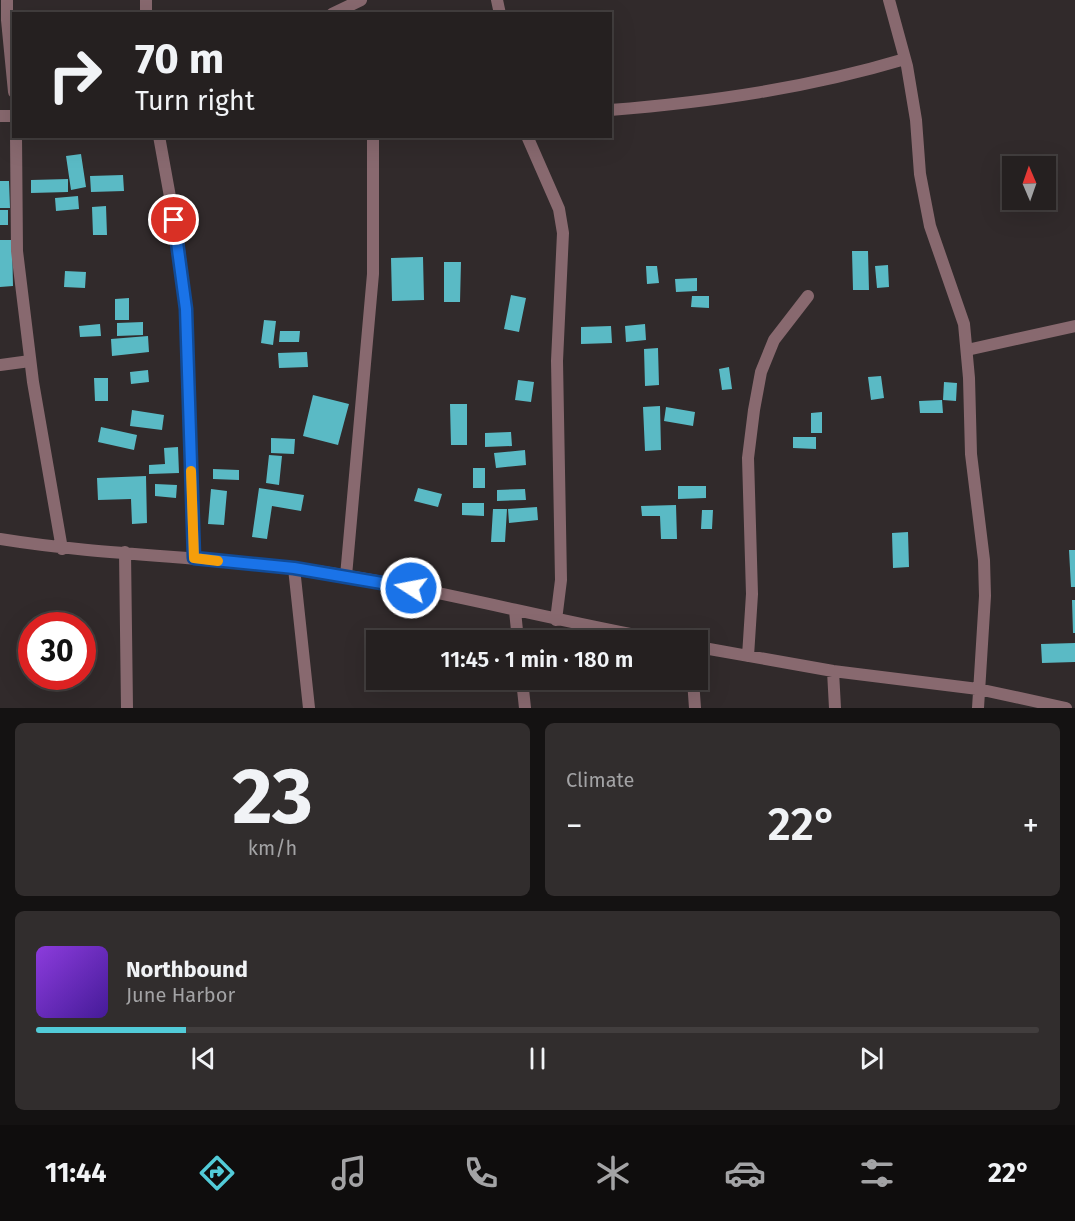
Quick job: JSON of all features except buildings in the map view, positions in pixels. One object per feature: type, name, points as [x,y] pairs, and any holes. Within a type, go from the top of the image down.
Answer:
[{"type":"street","points":[[8,0],[12,61]]},
{"type":"street","points":[[336,12],[361,0]]},
{"type":"street","points":[[889,0],[905,59],[916,120],[920,174],[930,226],[964,324],[970,454],[984,560],[985,596],[978,708]]},
{"type":"street","points":[[612,110],[698,103],[785,88],[860,72],[905,59]]},
{"type":"street","points":[[16,138],[17,251],[30,361],[62,549]]},
{"type":"street","points":[[159,138],[178,241],[186,309],[194,558]]},
{"type":"street","points":[[346,576],[373,274],[373,138]]},
{"type":"street","points":[[527,138],[559,209],[563,233],[557,361],[561,470],[561,580],[556,620]]},
{"type":"street","points":[[748,656],[752,594],[748,458],[754,410],[761,372],[774,340],[808,296]]},
{"type":"street","points":[[967,350],[1075,326]]},
{"type":"street","points":[[0,365],[30,361]]},
{"type":"street","points":[[0,539],[62,549],[125,552],[294,568],[346,576],[609,630]]},
{"type":"street","points":[[125,552],[127,708]]},
{"type":"street","points":[[294,568],[309,708]]},
{"type":"street","points":[[514,610],[517,630]]},
{"type":"street","points":[[708,649],[833,672],[978,689],[1066,708]]},
{"type":"street","points":[[833,672],[835,708]]},
{"type":"street","points":[[523,690],[525,708]]},
{"type":"street","points":[[694,690],[695,708]]},
{"type":"slow traffic","points":[[191,471],[194,558],[218,561]]},
{"type":"route","points":[[174,220],[186,309],[194,558],[294,568],[411,588]]}]
